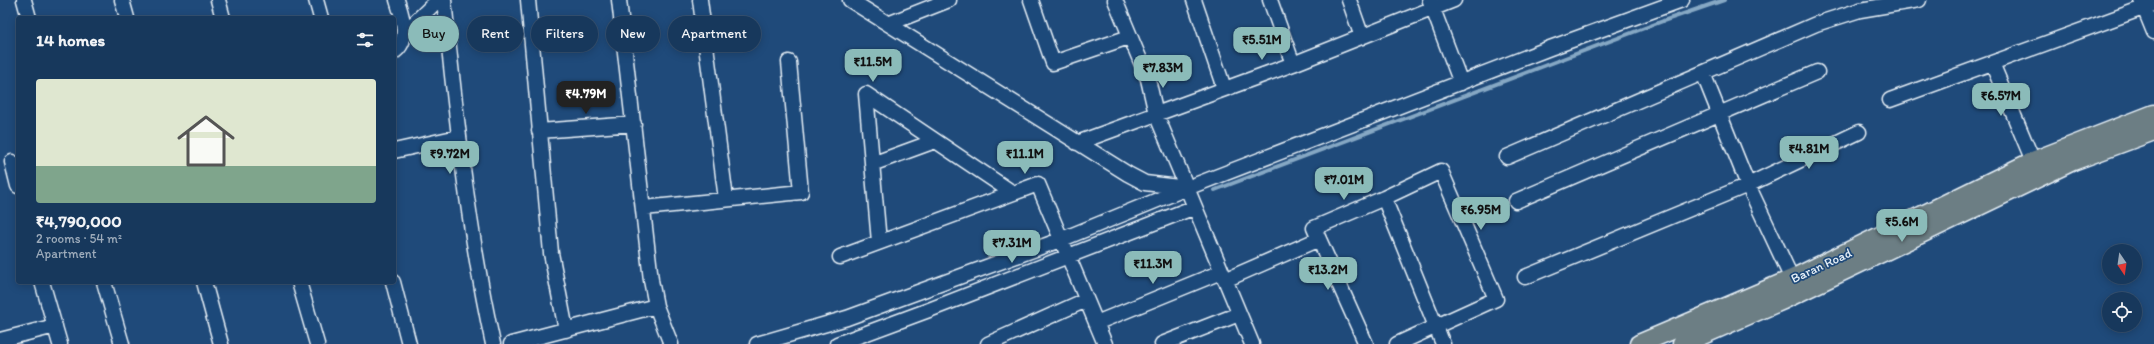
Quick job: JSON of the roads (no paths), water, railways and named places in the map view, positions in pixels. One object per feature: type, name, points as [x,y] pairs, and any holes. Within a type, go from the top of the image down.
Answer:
[{"type":"main road","name":"Baran Road","points":[[1682,344],[1783,300],[1918,227],[2033,161],[2154,114]]},
{"type":"main road","name":"Baran Road","points":[[1639,344],[2073,161],[2154,131]]},
{"type":"street","points":[[24,0],[28,16]]},
{"type":"street","points":[[122,0],[126,16]]},
{"type":"street","points":[[218,0],[222,16]]},
{"type":"street","points":[[316,0],[320,16]]},
{"type":"street","points":[[397,0],[404,33]]},
{"type":"street","points":[[396,50],[400,45],[404,33],[438,0]]},
{"type":"street","points":[[444,0],[458,136],[476,259],[493,344]]},
{"type":"street","points":[[528,0],[551,253],[566,330]]},
{"type":"street","points":[[619,0],[644,208],[651,280],[656,306],[671,344]]},
{"type":"street","points":[[700,0],[726,199]]},
{"type":"street","points":[[850,0],[1077,143],[1145,183],[1187,188]]},
{"type":"street","points":[[888,24],[949,0]]},
{"type":"street","points":[[1031,0],[1053,63],[1129,37]]},
{"type":"street","points":[[1115,0],[1129,37],[1148,79],[1156,114],[1252,344]]},
{"type":"street","points":[[1194,0],[1224,88]]},
{"type":"street","points":[[1270,0],[1293,64]]},
{"type":"street","points":[[1349,0],[1362,37]]},
{"type":"street","points":[[1077,143],[1293,64],[1362,37],[1432,4],[1454,0]]},
{"type":"street","points":[[757,344],[847,318],[1060,240],[1187,188],[1682,0]]},
{"type":"street","points":[[1507,157],[1816,24],[1848,6],[1919,0]]},
{"type":"street","points":[[1432,4],[1461,83]]},
{"type":"street","points":[[1890,100],[2146,4],[2154,32]]},
{"type":"street","points":[[644,208],[801,192],[789,62]]},
{"type":"street","points":[[1992,63],[2033,161]]},
{"type":"street","points":[[1516,201],[1817,72]]},
{"type":"street","points":[[1703,73],[1748,185],[1792,279]]},
{"type":"street","points":[[879,242],[866,94],[934,141],[1014,193]]},
{"type":"street","points":[[539,131],[634,124]]},
{"type":"street","points":[[1525,277],[1748,185],[1859,132]]},
{"type":"street","points":[[396,151],[458,136]]},
{"type":"street","points":[[872,164],[934,141]]},
{"type":"street","points":[[10,162],[16,180]]},
{"type":"street","points":[[1366,344],[1314,228],[1384,198],[1441,171],[1496,299],[1436,328],[1397,344]]},
{"type":"street","points":[[840,257],[1038,184],[1060,240],[1105,344]]},
{"type":"street","points":[[1384,198],[1442,344]]},
{"type":"street","points":[[837,344],[1195,207]]},
{"type":"street","points":[[1096,323],[1319,239]]},
{"type":"street","points":[[43,284],[60,344]]},
{"type":"street","points":[[105,284],[122,344]]},
{"type":"street","points":[[205,284],[221,344]]},
{"type":"street","points":[[300,284],[317,344]]},
{"type":"street","points":[[394,284],[410,344]]},
{"type":"street","points":[[988,344],[1086,300]]},
{"type":"street","points":[[511,344],[656,306]]},
{"type":"street","points":[[1162,344],[1239,314]]},
{"type":"street","points":[[0,340],[55,326]]},
{"type":"waterway","points":[[1215,190],[1663,21],[1724,0]]}]
